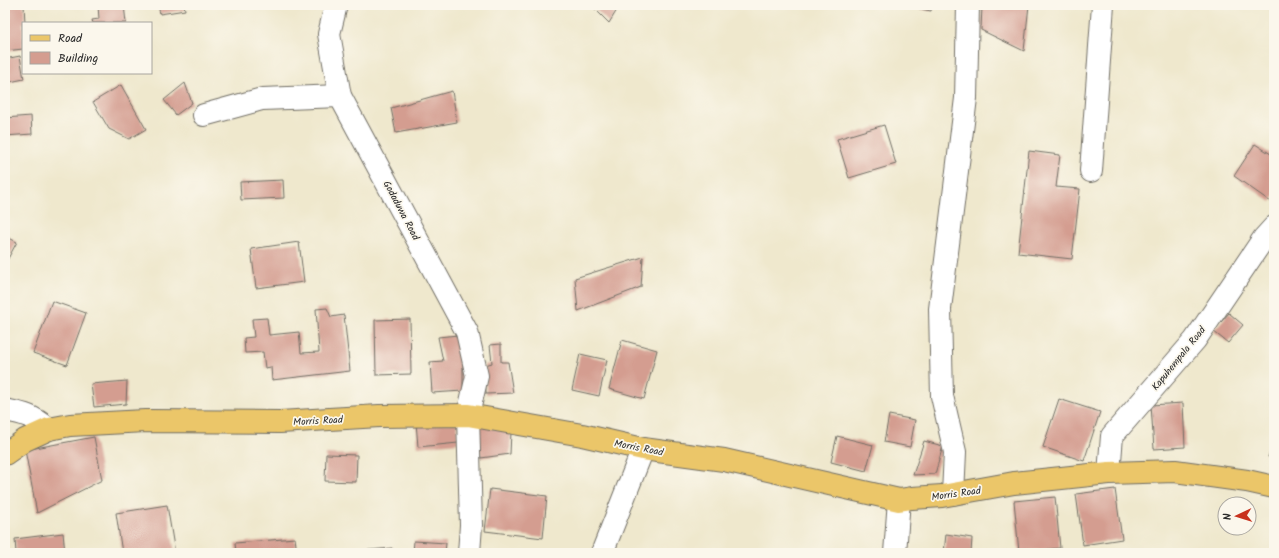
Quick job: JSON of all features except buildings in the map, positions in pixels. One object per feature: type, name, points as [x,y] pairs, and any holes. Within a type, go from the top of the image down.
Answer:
[{"type":"main road","name":"Morris Road","points":[[5,454],[25,440],[49,429],[70,425],[145,421],[280,422],[379,416],[468,415],[582,435],[643,449],[724,460],[899,500],[942,496],[1014,483],[1109,473],[1175,471],[1247,481],[1274,488]]},
{"type":"street","name":"Godaduwa Road","points":[[336,5],[328,34],[340,96],[467,332],[476,376],[468,415],[471,525],[469,553]]},
{"type":"street","points":[[953,494],[954,452],[942,396],[940,309],[966,98],[968,5]]},
{"type":"street","points":[[1091,171],[1103,5]]},
{"type":"street","points":[[204,115],[262,99],[340,96]]},
{"type":"street","name":"Kapuhempala Road","points":[[1109,473],[1112,436],[1195,340],[1264,238],[1274,227]]},
{"type":"street","points":[[5,410],[27,414],[38,420],[49,429]]},
{"type":"street","points":[[602,553],[643,449]]},
{"type":"street","points":[[895,553],[899,500]]}]
